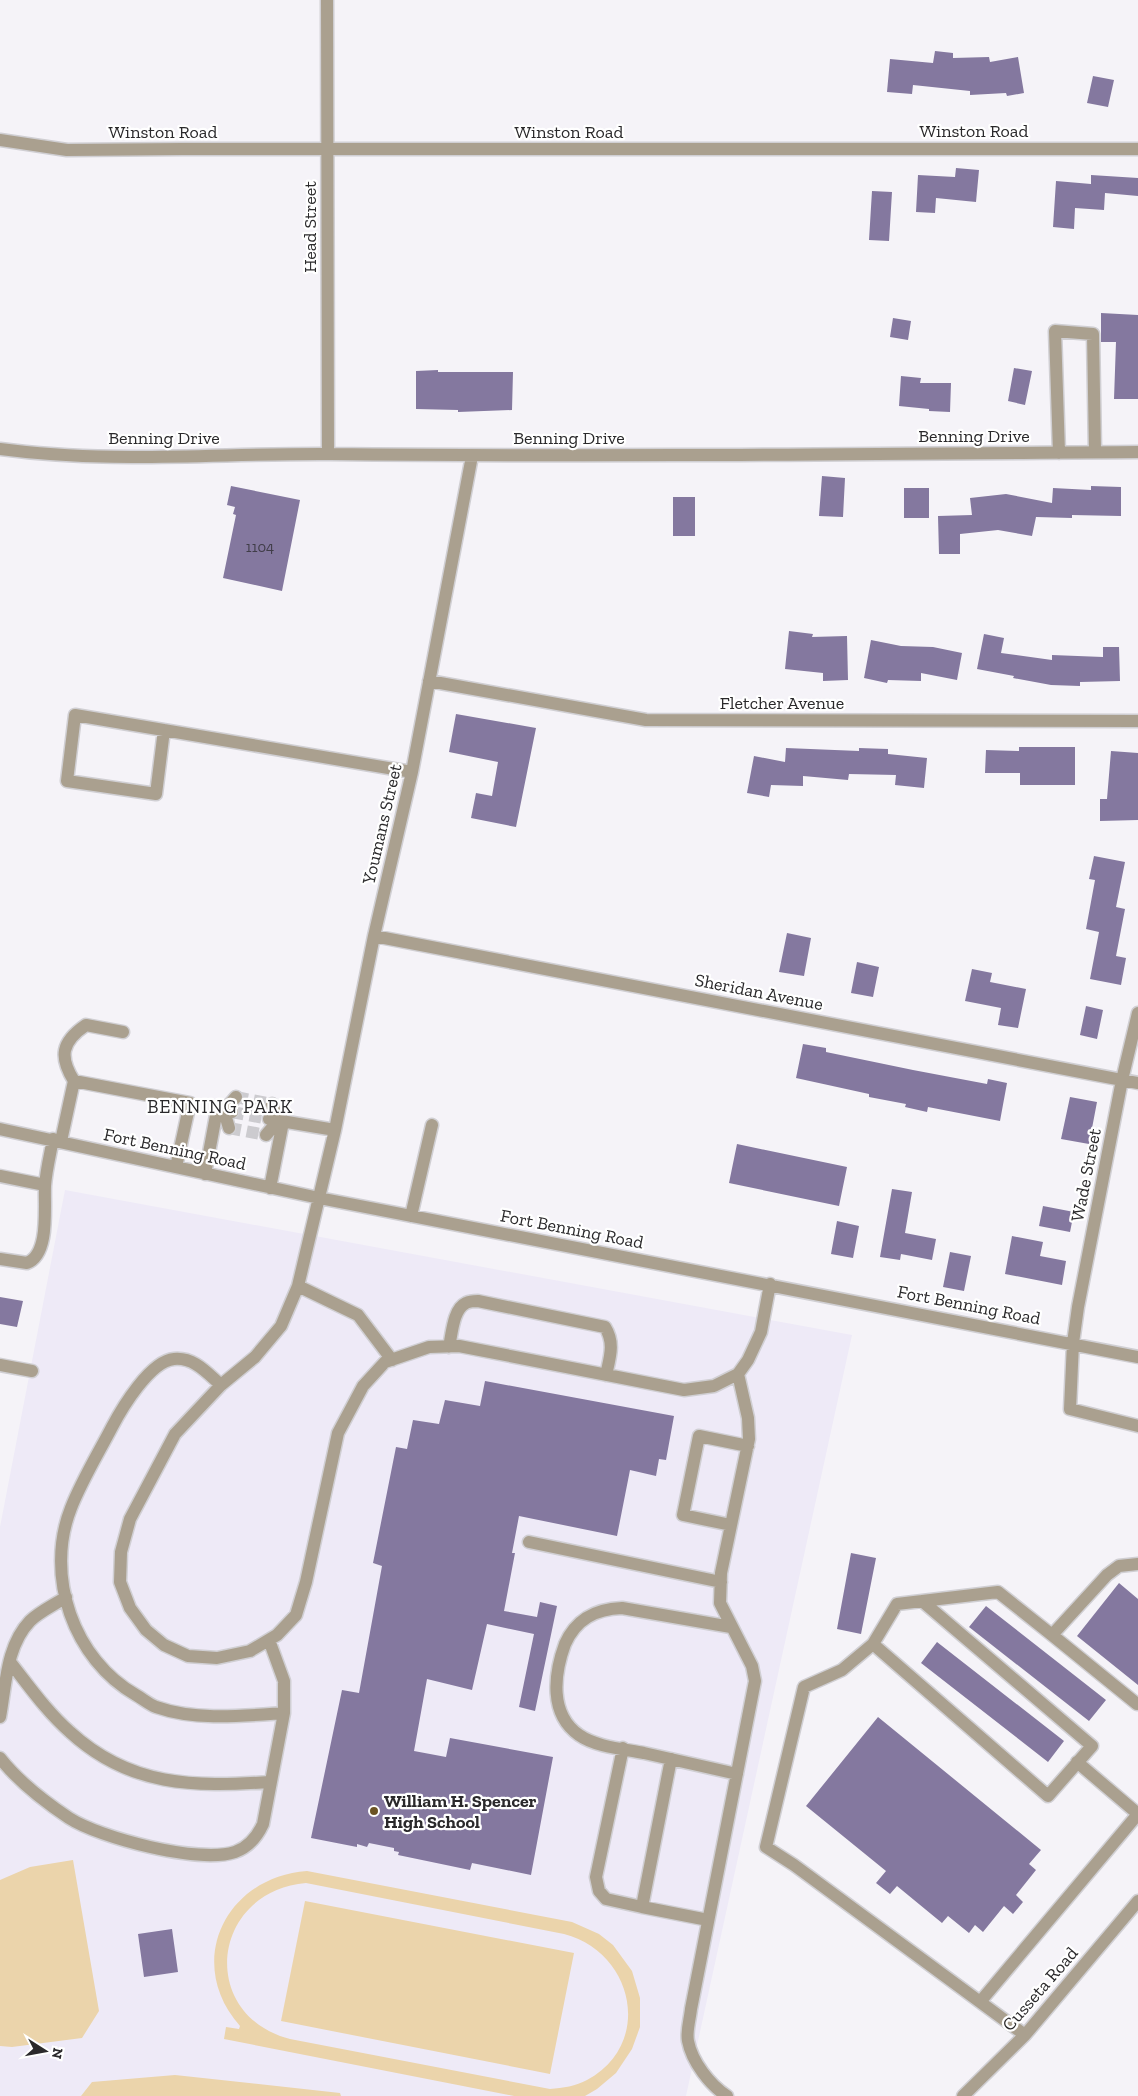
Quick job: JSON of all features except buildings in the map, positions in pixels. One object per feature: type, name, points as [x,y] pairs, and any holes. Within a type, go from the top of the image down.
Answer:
[{"type":"street","name":"Head Street","points":[[327,0],[328,454]]},
{"type":"street","name":"Winston Road","points":[[0,140],[67,150],[1138,149]]},
{"type":"street","points":[[1058,453],[1055,331],[1093,334],[1095,452]]},
{"type":"street","name":"Benning Drive","points":[[0,448],[24,452],[138,457],[328,454],[472,456],[1138,452]]},
{"type":"street","name":"Youmans Street","points":[[392,1360],[385,1362],[363,1386],[338,1433],[306,1582],[296,1615],[277,1635],[250,1651],[218,1658],[188,1656],[164,1645],[146,1630],[130,1608],[120,1582],[121,1552],[130,1519],[175,1434],[221,1385],[255,1358],[281,1326],[298,1286],[335,1130],[374,936],[412,772],[472,456]]},
{"type":"street","name":"Fletcher Avenue","points":[[429,681],[646,720],[1138,721]]},
{"type":"street","points":[[164,730],[156,794],[68,781],[74,715],[164,730],[412,772]]},
{"type":"street","name":"Sheridan Avenue","points":[[374,936],[1138,1083]]},
{"type":"street","name":"Wade Street","points":[[1138,1013],[1122,1080],[1078,1307],[1073,1344],[1070,1409],[1138,1426]]},
{"type":"street","points":[[0,1259],[27,1263],[35,1258],[39,1251],[45,1225],[45,1185],[74,1081],[66,1067],[64,1054],[66,1044],[86,1025],[123,1032]]},
{"type":"street","points":[[74,1081],[190,1103],[176,1167]]},
{"type":"street","points":[[229,1128],[228,1112],[236,1097]]},
{"type":"street","points":[[270,1188],[277,1121],[272,1104]]},
{"type":"street","points":[[205,1174],[217,1110],[228,1112]]},
{"type":"street","points":[[277,1121],[335,1130]]},
{"type":"street","points":[[266,1135],[277,1121]]},
{"type":"street","points":[[411,1216],[432,1125]]},
{"type":"street","name":"Fort Benning Road","points":[[0,1129],[319,1198],[770,1284],[1138,1357]]},
{"type":"street","points":[[0,1176],[45,1185]]},
{"type":"street","points":[[298,1286],[358,1315],[392,1360],[429,1348],[458,1346],[684,1390],[714,1386],[738,1374],[748,1360],[761,1332],[770,1284]]},
{"type":"street","points":[[449,1347],[458,1311],[466,1303],[478,1300],[605,1327],[611,1336],[612,1343],[606,1375]]},
{"type":"street","points":[[221,1385],[195,1363],[185,1359],[172,1359],[158,1366],[142,1383],[120,1412],[70,1509],[62,1543],[62,1584],[74,1626],[96,1662],[119,1685],[155,1706],[188,1715],[236,1716],[284,1713]]},
{"type":"street","points":[[0,1365],[32,1371]]},
{"type":"street","points":[[727,2096],[716,2090],[698,2066],[687,2041],[691,2009],[755,1681],[752,1666],[720,1603],[721,1582],[731,1525],[749,1439],[748,1418],[738,1374]]},
{"type":"street","points":[[731,1525],[683,1515],[699,1436],[748,1446]]},
{"type":"street","points":[[529,1542],[721,1582]]},
{"type":"street","points":[[1052,1635],[1107,1575],[1119,1566],[1138,1564]]},
{"type":"street","points":[[1025,2035],[794,1865],[766,1847],[804,1687],[842,1670],[873,1644],[897,1604],[998,1592],[1137,1704]]},
{"type":"street","points":[[0,1717],[12,1648],[20,1633],[31,1620],[66,1597]]},
{"type":"street","points":[[873,1644],[1048,1796],[1092,1746],[922,1601]]},
{"type":"street","points":[[731,1627],[622,1608],[606,1609],[590,1615],[578,1624],[569,1636],[563,1650],[556,1689],[558,1708],[566,1722],[579,1735],[605,1744],[737,1774]]},
{"type":"street","points":[[0,1758],[10,1770],[70,1818],[98,1832],[124,1840],[190,1853],[219,1855],[235,1852],[247,1846],[257,1837],[263,1824],[284,1713],[284,1681],[269,1640]]},
{"type":"street","points":[[10,1662],[69,1731],[93,1752],[122,1768],[161,1780],[197,1784],[270,1782]]},
{"type":"street","points":[[623,1748],[596,1877],[596,1885],[606,1899],[708,1920]]},
{"type":"street","points":[[642,1907],[671,1759]]},
{"type":"street","points":[[980,2002],[1138,1814],[1077,1762]]},
{"type":"street","name":"Cusseta Road","points":[[963,2096],[1025,2035],[1138,1901]]},
{"type":"shaded area","name":"William H. Spencer High School","points":[[65,1190],[852,1335],[686,2096],[0,2096],[0,1527]]},
{"type":"shaded area","points":[[73,1860],[99,2011],[82,2038],[12,2047],[0,2046],[0,1880],[30,1867]]},
{"type":"shaded area","points":[[307,1871],[572,1922],[599,1934],[613,1945],[632,1971],[640,1998],[640,2027],[632,2049],[616,2073],[597,2089],[585,2096],[514,2096],[224,2039],[226,2027],[239,2029],[240,2026],[223,2001],[215,1976],[215,1951],[222,1927],[235,1906],[254,1889],[278,1877]],"holes":[[[306,1883],[564,1934],[588,1944],[607,1959],[620,1979],[627,2000],[628,2023],[622,2045],[608,2064],[587,2080],[560,2088],[550,2089],[290,2039],[260,2026],[240,2006],[229,1981],[228,1955],[234,1930],[250,1908],[274,1891]]]},
{"type":"shaded area","points":[[305,1901],[574,1953],[550,2074],[281,2021]]},
{"type":"shaded area","points":[[175,2075],[340,2093],[341,2096],[81,2096],[92,2082]]},
{"type":"tunnel","points":[[236,1097],[272,1104]]},
{"type":"tunnel","points":[[232,1112],[269,1119]]},
{"type":"tunnel","points":[[229,1128],[266,1135]]},
{"type":"place","name":"William H. Spencer High School","points":[[374,1811]]},
{"type":"district","name":"BENNING PARK","points":[[220,1106]]}]
